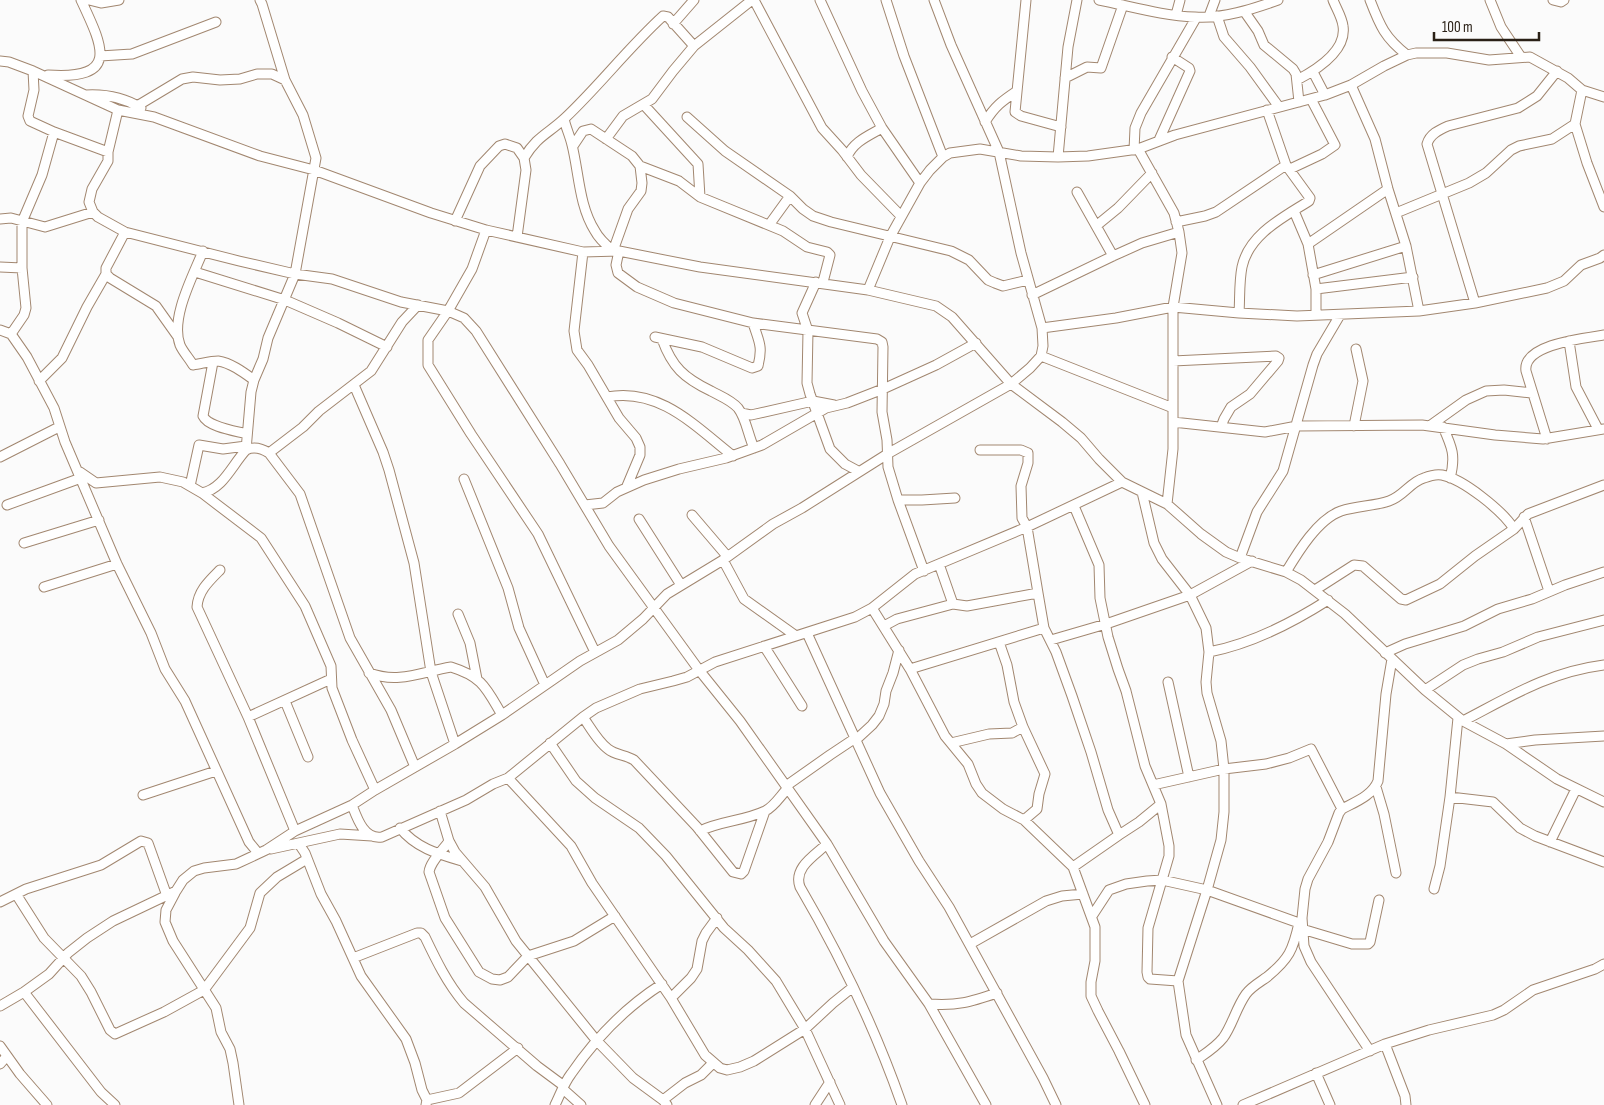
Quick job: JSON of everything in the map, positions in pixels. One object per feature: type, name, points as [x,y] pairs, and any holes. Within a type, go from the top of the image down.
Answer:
[{"type":"street","points":[[43,75],[80,75],[94,67],[100,56],[100,46],[96,32],[81,0]]},
{"type":"street","points":[[89,0],[101,3],[118,0]]},
{"type":"street","points":[[202,493],[210,491],[219,485],[246,448],[251,392],[268,338],[295,274],[316,158],[302,115],[284,80],[260,0]]},
{"type":"street","points":[[673,24],[694,0]]},
{"type":"street","points":[[606,139],[623,116],[652,99],[694,46],[753,0],[822,128],[846,152],[873,188],[901,216]]},
{"type":"street","points":[[820,0],[862,91],[882,128],[920,183]]},
{"type":"street","points":[[886,0],[904,56],[943,157]]},
{"type":"street","points":[[239,1105],[230,1049],[221,1032],[216,1008],[171,936],[165,922],[166,910],[183,880],[194,871],[236,864],[262,851],[295,831],[352,805],[455,744],[502,715],[594,652],[618,640],[644,619],[653,607],[667,594],[681,584],[725,558],[773,524],[802,508],[889,452],[1011,384],[1041,356],[1044,346],[1042,328],[1028,280],[999,152],[951,45],[934,0]]},
{"type":"street","points":[[1026,0],[1015,112],[1061,127]]},
{"type":"street","points":[[1058,157],[1068,47],[1077,0]]},
{"type":"street","points":[[1099,0],[1113,1],[1123,5],[1196,18],[1244,11],[1278,0]]},
{"type":"street","points":[[1176,15],[1180,0]]},
{"type":"street","points":[[1216,0],[1213,16],[1224,37],[1250,67],[1279,107]]},
{"type":"street","points":[[1297,80],[1314,72],[1331,57],[1343,34],[1342,21],[1333,0]]},
{"type":"street","points":[[1370,0],[1386,36],[1407,55]]},
{"type":"street","points":[[1490,0],[1501,27],[1521,57]]},
{"type":"street","points":[[1553,0],[1561,2],[1564,0]]},
{"type":"street","points":[[1065,78],[1087,66],[1101,68],[1123,5]]},
{"type":"street","points":[[1244,11],[1258,31],[1264,46],[1290,65],[1296,74],[1299,102]]},
{"type":"street","points":[[524,158],[539,137],[564,119],[658,21],[666,16],[694,46]]},
{"type":"street","points":[[1167,504],[1173,449],[1173,307],[1182,253],[1174,213],[1152,173],[1136,149],[1135,128],[1141,112],[1196,18]]},
{"type":"street","points":[[100,56],[132,54],[216,22]]},
{"type":"street","points":[[868,290],[890,237],[920,183],[943,157],[960,151],[980,149],[1033,157],[1058,157],[1088,156],[1136,149],[1160,140],[1325,95],[1351,85],[1407,55],[1416,53],[1447,53],[1489,60],[1530,57],[1557,71],[1582,90],[1604,96]]},
{"type":"street","points":[[1160,140],[1190,72],[1189,68],[1172,57]]},
{"type":"street","points":[[0,61],[9,62],[43,75],[118,110],[154,117],[260,156],[314,170],[431,213],[486,230],[583,252],[616,251],[700,267],[820,282],[868,290],[936,306],[952,317],[1011,384],[1081,438],[1122,482],[1167,504],[1201,534],[1226,552],[1286,572],[1314,590],[1345,614],[1425,690],[1460,719],[1506,744],[1557,779],[1604,802]]},
{"type":"street","points":[[33,71],[34,90],[28,116],[30,121],[108,152]]},
{"type":"street","points":[[1474,303],[1441,195],[1428,144],[1431,137],[1448,126],[1511,110],[1528,103],[1537,96],[1557,71]]},
{"type":"street","points":[[1314,72],[1325,95]]},
{"type":"street","points":[[137,106],[182,80],[193,76],[220,80],[240,79],[258,74],[272,74],[284,80]]},
{"type":"street","points":[[1351,85],[1375,139],[1406,246],[1419,311]]},
{"type":"street","points":[[1582,90],[1575,124],[1587,163],[1604,207]]},
{"type":"street","points":[[985,122],[993,108],[1017,91]]},
{"type":"street","points":[[83,95],[100,95],[115,98],[137,106],[154,117]]},
{"type":"street","points":[[1176,222],[1216,212],[1288,167],[1322,154],[1335,145],[1311,99]]},
{"type":"street","points":[[644,105],[698,164],[700,197]]},
{"type":"street","points":[[118,110],[106,167],[92,189],[89,202],[93,212],[98,217],[125,232],[295,274],[332,279],[385,298],[448,311],[464,318],[476,331],[610,546],[827,844],[884,941],[929,1004],[986,1105]]},
{"type":"street","points":[[1239,313],[1240,277],[1246,256],[1268,227],[1309,201],[1310,198],[1288,167],[1267,110]]},
{"type":"street","points":[[687,117],[725,151],[790,196],[813,216],[962,255],[988,280],[1003,286],[1028,280]]},
{"type":"street","points":[[564,119],[573,146],[588,215],[594,230],[601,240],[616,251]]},
{"type":"street","points":[[1396,213],[1469,183],[1486,172],[1511,150],[1519,146],[1552,139],[1575,124]]},
{"type":"street","points":[[846,152],[858,142],[882,128]]},
{"type":"street","points":[[573,146],[583,131],[591,129],[632,156],[640,166],[679,181],[700,197],[769,225],[793,237],[809,248],[830,253],[820,282],[802,313],[808,331],[807,383],[830,449],[845,464],[858,472]]},
{"type":"street","points":[[11,334],[24,315],[26,308],[22,268],[22,222],[42,175],[54,132]]},
{"type":"street","points":[[455,221],[480,166],[498,146],[505,144],[517,148],[524,158],[526,170],[517,237]]},
{"type":"street","points":[[640,166],[641,191],[628,209],[616,251],[618,273],[637,287],[674,303],[753,323],[877,339],[882,342],[884,347],[882,412],[889,452],[888,466],[898,500],[924,571]]},
{"type":"street","points":[[1096,226],[1118,208],[1152,173]]},
{"type":"street","points":[[1308,244],[1388,189]]},
{"type":"street","points":[[1077,192],[1113,256]]},
{"type":"street","points":[[769,225],[790,196]]},
{"type":"street","points":[[1294,210],[1308,244],[1316,289],[1316,315]]},
{"type":"street","points":[[0,219],[11,218],[45,227],[93,212]]},
{"type":"street","points":[[486,230],[472,269],[448,311],[428,340],[428,365],[471,434],[538,534],[594,652]]},
{"type":"street","points":[[39,381],[62,358],[87,307],[106,274],[106,268],[125,232]]},
{"type":"street","points":[[1032,295],[1142,243],[1179,232]]},
{"type":"street","points":[[1313,275],[1406,246]]},
{"type":"street","points":[[204,251],[179,313],[179,338],[181,346],[193,364],[225,363],[235,367],[254,380]]},
{"type":"street","points":[[583,252],[574,331],[575,340],[577,350],[619,418],[636,438],[640,447],[640,455],[627,486]]},
{"type":"street","points":[[1042,328],[1116,318],[1173,307],[1239,313],[1316,315],[1419,311],[1474,303],[1547,288],[1564,281],[1581,265],[1604,255]]},
{"type":"street","points":[[0,267],[14,266],[22,268]]},
{"type":"street","points":[[195,272],[285,300],[338,322],[387,347]]},
{"type":"street","points":[[106,274],[156,306],[179,338]]},
{"type":"street","points":[[1316,289],[1413,277]]},
{"type":"street","points":[[269,453],[371,370],[402,322],[418,304]]},
{"type":"street","points":[[1240,558],[1257,512],[1283,471],[1317,354],[1340,315]]},
{"type":"street","points":[[753,323],[761,352],[758,366],[752,368],[702,347],[658,338],[672,362],[684,374],[736,406],[741,413],[754,448]]},
{"type":"street","points":[[0,330],[11,334],[27,357],[54,408],[59,427],[117,564],[151,633],[165,669],[185,701],[249,842],[262,851],[340,834],[382,837],[508,778],[596,708],[640,689],[673,682],[715,662],[846,621],[872,608],[908,579],[1074,506],[1122,482]]},
{"type":"street","points":[[1547,439],[1532,393],[1526,364],[1545,347],[1604,335]]},
{"type":"street","points":[[1173,422],[1265,432],[1297,426],[1431,426],[1495,435],[1547,439],[1601,429],[1576,387],[1569,341]]},
{"type":"street","points":[[585,505],[603,503],[627,486],[679,469],[733,456],[770,442],[817,412],[883,389],[936,365],[976,343]]},
{"type":"street","points":[[1354,426],[1363,381],[1356,348]]},
{"type":"street","points":[[1041,356],[1173,408]]},
{"type":"street","points":[[1173,361],[1276,356],[1279,358],[1250,394],[1231,407],[1221,427]]},
{"type":"street","points":[[212,362],[202,416],[205,421],[215,425],[248,434]]},
{"type":"street","points":[[354,385],[383,452],[414,562],[431,672],[455,744]]},
{"type":"street","points":[[1431,426],[1466,400],[1486,392],[1504,390],[1532,393]]},
{"type":"street","points":[[607,397],[630,394],[662,403],[674,410],[733,456]]},
{"type":"street","points":[[741,413],[751,415],[813,401],[835,406]]},
{"type":"street","points":[[0,457],[59,427]]},
{"type":"street","points":[[1444,427],[1453,453],[1450,478]]},
{"type":"street","points":[[190,486],[199,445],[223,449],[258,448],[269,453],[300,494],[350,638],[391,710],[415,767]]},
{"type":"street","points":[[980,450],[1025,450],[1028,453],[1028,463],[1021,486],[1022,518],[1027,527],[1044,628],[1051,640],[1118,835]]},
{"type":"street","points":[[80,474],[96,483],[160,477],[174,479],[202,493],[261,538],[305,606],[331,666],[332,688],[352,740],[375,790]]},
{"type":"street","points":[[8,505],[80,474]]},
{"type":"street","points":[[1286,572],[1307,539],[1335,514],[1390,500],[1404,493],[1413,483],[1424,477],[1441,475],[1450,478],[1483,497],[1501,513],[1514,529]]},
{"type":"street","points":[[464,479],[508,588],[520,628],[545,685]]},
{"type":"street","points":[[1314,590],[1354,565],[1360,565],[1401,599],[1406,600],[1440,584],[1475,556],[1514,529],[1528,514],[1604,485]]},
{"type":"street","points":[[1142,492],[1154,543],[1162,559],[1190,595],[1206,628],[1209,652],[1206,682],[1207,693],[1221,741],[1224,769],[1222,832],[1207,890],[1178,981],[1186,1035],[1217,1105]]},
{"type":"street","points":[[898,500],[956,498]]},
{"type":"street","points":[[1074,506],[1098,565],[1100,598],[1106,624],[1126,691],[1145,766],[1162,804],[1169,846],[1169,856],[1148,928],[1148,977],[1150,979],[1178,981]]},
{"type":"street","points":[[692,515],[725,558],[747,602],[796,636]]},
{"type":"street","points":[[1524,517],[1549,591]]},
{"type":"street","points":[[639,519],[681,584]]},
{"type":"street","points":[[24,543],[100,520]]},
{"type":"street","points":[[1051,640],[1106,624],[1190,595],[1252,562]]},
{"type":"street","points":[[44,587],[117,564]]},
{"type":"street","points":[[939,564],[953,604]]},
{"type":"street","points":[[220,570],[200,593],[197,607],[248,717],[295,831]]},
{"type":"street","points":[[1389,656],[1412,641],[1464,626],[1498,609],[1526,601],[1604,572]]},
{"type":"street","points":[[884,626],[897,619],[953,604],[967,606],[1038,593]]},
{"type":"street","points":[[1209,652],[1234,646],[1293,622],[1328,600]]},
{"type":"street","points":[[872,608],[910,669],[940,728],[968,764],[982,793],[1003,809],[1024,820],[1074,867],[1095,927],[1095,954],[1091,996],[1145,1105]]},
{"type":"street","points":[[458,614],[470,643],[477,679]]},
{"type":"street","points":[[644,619],[662,619]]},
{"type":"street","points":[[1425,690],[1463,665],[1478,659],[1516,647],[1538,637],[1604,620]]},
{"type":"street","points":[[910,669],[1044,628]]},
{"type":"street","points":[[807,632],[880,793],[970,944],[1056,1105]]},
{"type":"street","points":[[999,642],[1007,665],[1014,702],[1023,727],[1045,774],[1036,809],[1024,820]]},
{"type":"street","points":[[764,646],[802,706]]},
{"type":"street","points":[[583,717],[606,748],[634,760],[700,832],[733,872],[741,874],[744,871],[765,811],[787,787],[866,732],[879,716],[893,673],[898,650]]},
{"type":"street","points":[[1389,656],[1379,774],[1376,787],[1384,814],[1396,873]]},
{"type":"street","points":[[1460,719],[1550,677],[1604,664]]},
{"type":"street","points":[[369,672],[383,678],[397,678],[451,667],[470,674],[477,679],[486,689],[502,715]]},
{"type":"street","points":[[248,717],[331,680]]},
{"type":"street","points":[[1168,682],[1190,777]]},
{"type":"street","points":[[284,701],[308,757]]},
{"type":"street","points":[[1434,889],[1440,866],[1460,719]]},
{"type":"street","points":[[951,743],[989,734],[1012,733],[1023,727]]},
{"type":"street","points":[[1506,744],[1535,740],[1604,736]]},
{"type":"street","points":[[550,743],[576,781],[595,798],[639,828],[666,856],[717,918],[776,981],[805,1029],[840,1105]]},
{"type":"street","points":[[1153,785],[1224,769],[1266,764],[1312,749],[1342,809]]},
{"type":"street","points":[[143,795],[216,771]]},
{"type":"street","points":[[508,778],[564,837],[713,1063],[727,1070],[754,1061],[805,1029],[853,986]]},
{"type":"street","points":[[1196,1060],[1214,1048],[1224,1037],[1237,1008],[1247,992],[1272,973],[1288,957],[1301,923],[1308,879],[1328,842],[1342,809],[1368,795],[1376,787]]},
{"type":"street","points":[[1550,842],[1576,789]]},
{"type":"street","points":[[1450,797],[1493,802],[1520,828],[1550,842],[1604,862]]},
{"type":"street","points":[[1074,867],[1162,804]]},
{"type":"street","points":[[352,805],[364,829],[372,836]]},
{"type":"street","points":[[440,811],[449,841],[462,861],[485,887],[512,936],[596,1040],[633,1078],[665,1102],[685,1083],[701,1075],[713,1063]]},
{"type":"street","points":[[700,832],[714,824],[728,823],[765,811]]},
{"type":"street","points":[[400,828],[405,835],[418,844],[440,855],[462,861]]},
{"type":"street","points":[[0,902],[26,889],[101,865],[141,841],[148,843],[167,896]]},
{"type":"street","points":[[449,841],[440,855],[429,866],[429,872],[445,918],[479,972],[492,979],[500,980],[508,977],[528,956],[574,941],[615,916]]},
{"type":"street","points":[[299,844],[361,976],[406,1039],[426,1103],[459,1093],[518,1048]]},
{"type":"street","points":[[827,844],[801,868],[798,880],[800,887],[829,936],[875,1033],[902,1105]]},
{"type":"street","points":[[16,894],[44,938],[81,976],[113,1033],[164,1012],[204,990],[250,928],[260,893],[277,877],[307,859]]},
{"type":"street","points":[[1092,916],[1109,890],[1126,884],[1162,880],[1207,890],[1301,923],[1352,944],[1368,944],[1378,900]]},
{"type":"street","points":[[0,1006],[49,974],[77,945],[101,928],[176,891]]},
{"type":"street","points":[[970,944],[1046,901],[1062,896],[1083,894]]},
{"type":"street","points":[[671,998],[698,969],[702,941],[717,918]]},
{"type":"street","points":[[1301,923],[1304,946],[1311,962],[1370,1050]]},
{"type":"street","points":[[353,958],[417,933],[421,934],[425,937],[455,992],[493,1029],[564,1087],[581,1105]]},
{"type":"street","points":[[1243,1105],[1384,1044],[1429,1030],[1493,1015],[1504,1010],[1533,990],[1595,969],[1604,964]]},
{"type":"street","points":[[555,1105],[570,1074],[596,1040],[643,997],[662,984]]},
{"type":"street","points":[[24,992],[101,1092],[115,1105]]},
{"type":"street","points":[[929,1004],[962,1004],[997,992]]},
{"type":"street","points":[[1384,1044],[1405,1096],[1406,1105]]},
{"type":"street","points":[[0,1046],[20,1074],[47,1105]]},
{"type":"street","points":[[0,1064],[7,1056]]},
{"type":"street","points":[[1316,1073],[1330,1105]]},
{"type":"street","points":[[815,1105],[830,1082]]}]
